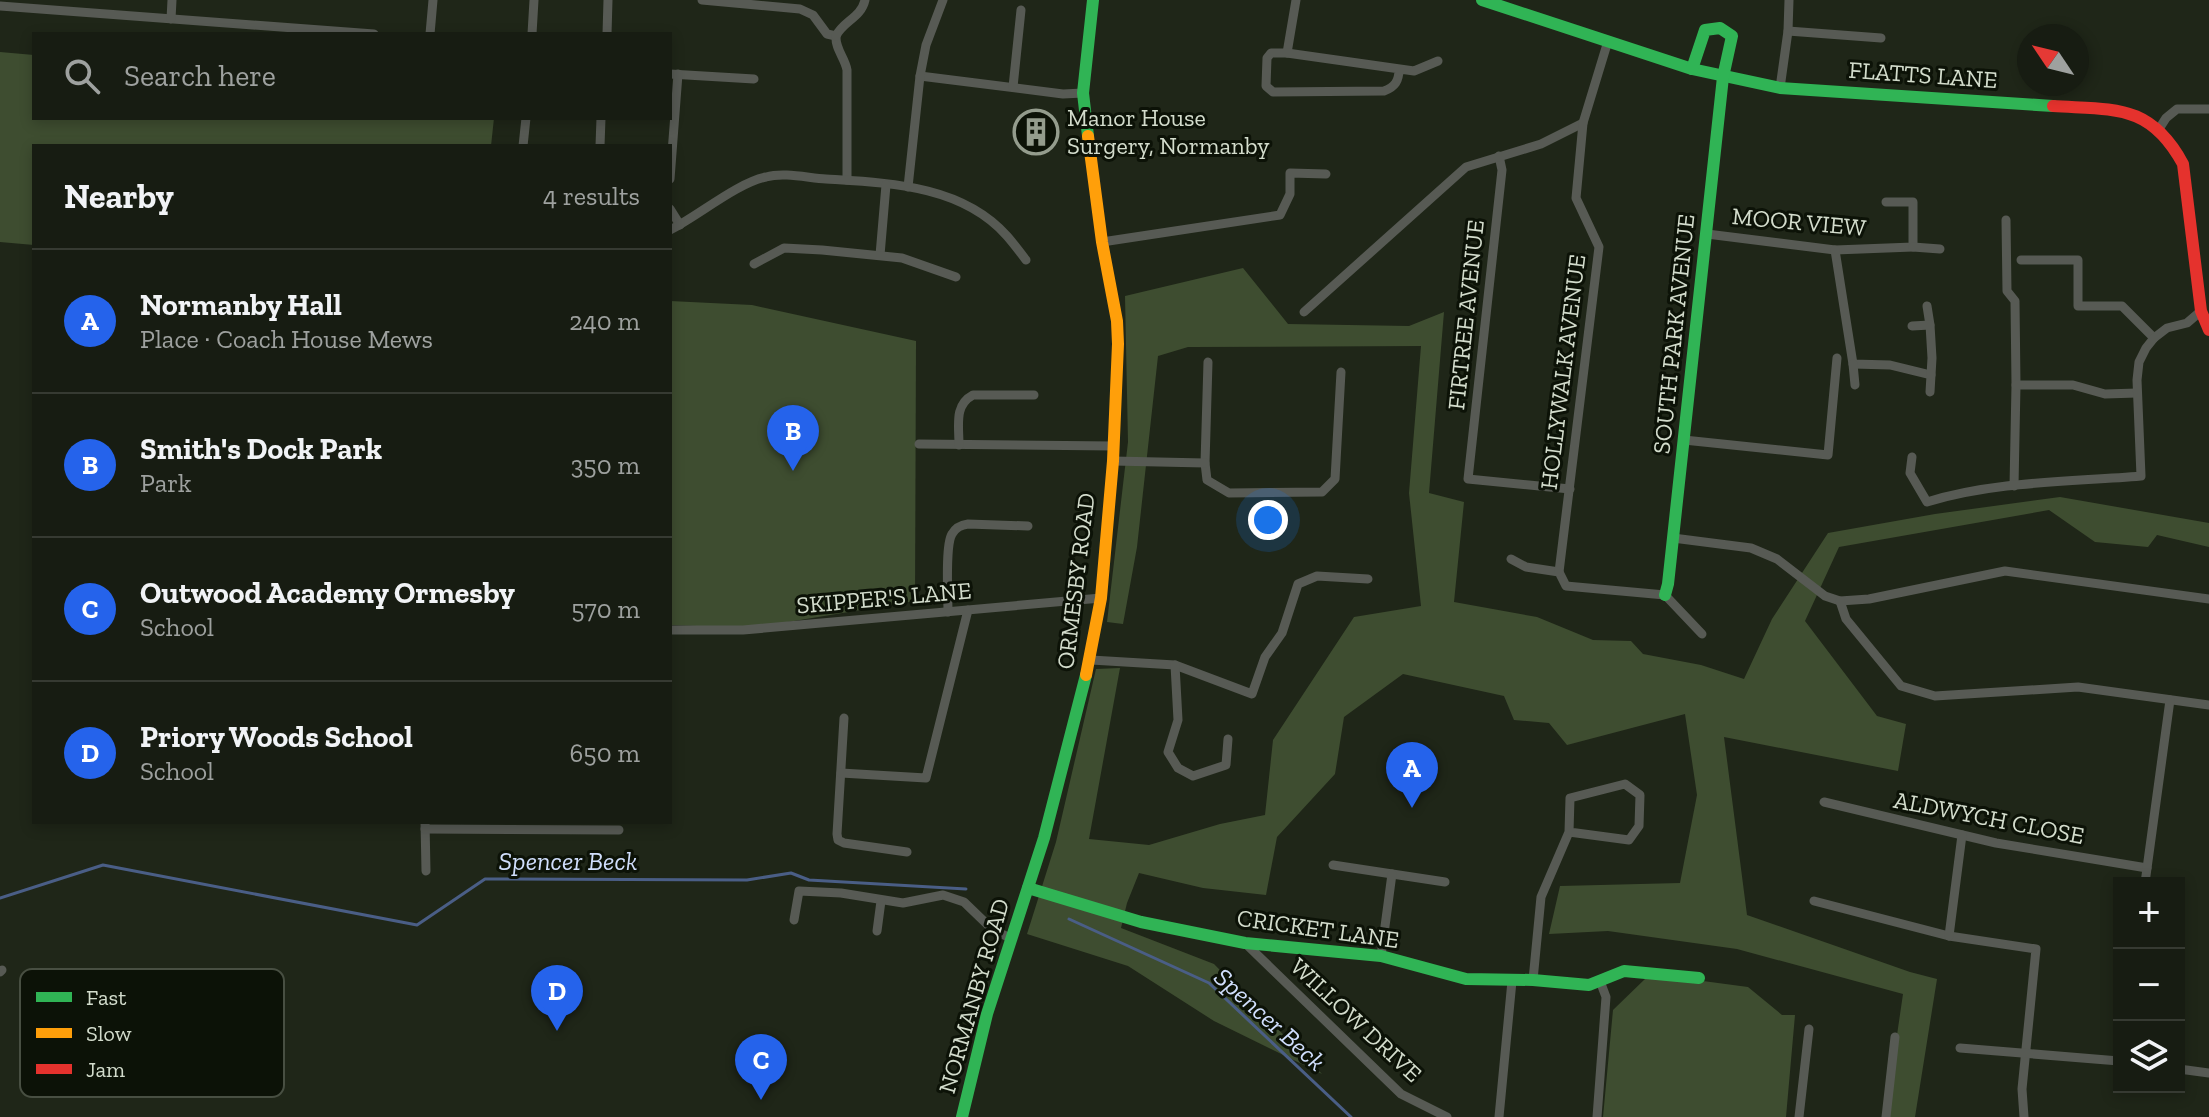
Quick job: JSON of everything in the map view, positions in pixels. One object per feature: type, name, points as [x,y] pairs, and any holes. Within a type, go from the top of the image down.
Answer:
[{"type":"street","points":[[171,19],[172,0]]},
{"type":"street","points":[[430,32],[433,0]]},
{"type":"street","points":[[532,32],[534,0]]},
{"type":"street","points":[[607,32],[608,0]]},
{"type":"street","points":[[702,0],[800,9],[813,15],[827,34],[836,36]]},
{"type":"street","points":[[847,180],[847,70],[836,44],[836,36],[856,17],[865,0]]},
{"type":"street","points":[[908,187],[920,76],[926,45],[943,0]]},
{"type":"street","name":"ORMESBY ROAD","points":[[1028,888],[1091,660],[1101,598],[1113,461],[1117,321],[1102,242],[1083,93],[1093,0]]},
{"type":"street","points":[[1287,53],[1296,0]]},
{"type":"street","name":"FLATTS LANE","points":[[1482,0],[1692,69],[1780,88],[2122,111],[2139,115],[2159,129],[2183,164],[2201,311],[2209,330]]},
{"type":"street","points":[[1780,88],[1789,0]]},
{"type":"street","points":[[0,6],[52,5],[171,19],[347,32]]},
{"type":"street","points":[[1013,87],[1021,10]]},
{"type":"street","name":"SOUTH PARK AVENUE","points":[[1665,595],[1723,77],[1732,36],[1724,28],[1705,30],[1692,69]]},
{"type":"street","points":[[1788,31],[1881,38]]},
{"type":"street","name":"HOLLYWALK AVENUE","points":[[1559,572],[1599,247],[1576,198],[1583,123],[1608,41]]},
{"type":"street","points":[[1399,69],[1398,80],[1392,88],[1384,91],[1273,92],[1266,86],[1267,58],[1271,53],[1287,53],[1414,71],[1438,61]]},
{"type":"street","points":[[671,144],[674,74],[754,79]]},
{"type":"street","points":[[920,76],[1063,94],[1083,93]]},
{"type":"street","points":[[2159,129],[2177,109],[2209,109]]},
{"type":"street","points":[[523,144],[526,120]]},
{"type":"street","points":[[600,144],[601,120]]},
{"type":"street","points":[[1304,312],[1466,167],[1541,144],[1583,123]]},
{"type":"street","name":"FIRTREE AVENUE","points":[[1499,156],[1502,170],[1468,479],[1570,489]]},
{"type":"street","points":[[1102,242],[1280,215],[1290,194],[1290,173],[1326,174]]},
{"type":"street","points":[[672,229],[753,180],[769,176],[847,180],[946,195],[993,222],[1026,260]]},
{"type":"street","points":[[880,255],[886,185]]},
{"type":"street","name":"MOOR VIEW","points":[[1707,234],[1835,250],[1913,247],[1913,202],[1886,202]]},
{"type":"street","points":[[672,212],[680,225]]},
{"type":"street","points":[[2006,220],[2007,291],[2015,301],[2014,486]]},
{"type":"street","points":[[1913,247],[1940,249]]},
{"type":"street","points":[[754,264],[784,248],[902,258],[956,277]]},
{"type":"street","points":[[1835,250],[1855,385]]},
{"type":"street","points":[[2021,260],[2078,260],[2078,306],[2122,306],[2154,338]]},
{"type":"street","points":[[1927,306],[1930,392]]},
{"type":"street","points":[[1912,457],[1910,473],[1927,502],[1953,494],[2014,486],[2141,476],[2137,393],[2139,362],[2154,338],[2167,328],[2187,323],[2201,311]]},
{"type":"street","points":[[1912,326],[1930,325]]},
{"type":"street","points":[[1684,440],[1828,455],[1837,358]]},
{"type":"street","points":[[1208,362],[1207,480],[1229,493],[1322,492],[1335,479],[1341,372]]},
{"type":"street","points":[[1853,364],[1890,365],[1931,375]]},
{"type":"street","points":[[2016,385],[2073,385],[2105,394],[2137,393]]},
{"type":"street","points":[[959,445],[959,410],[967,398],[973,395],[1034,395]]},
{"type":"street","points":[[919,444],[1114,446]]},
{"type":"street","points":[[1113,461],[1205,463]]},
{"type":"street","points":[[948,612],[949,543],[954,530],[968,524],[1028,526]]},
{"type":"street","points":[[1673,538],[1751,548],[1777,559],[1825,596],[1840,601],[1869,599],[2005,571],[2209,599]]},
{"type":"street","points":[[1511,559],[1526,567],[1559,572],[1566,586],[1665,595],[1702,634]]},
{"type":"street","points":[[1091,660],[1175,665],[1252,694],[1265,657],[1282,633],[1298,584],[1317,576],[1368,579]]},
{"type":"street","name":"SKIPPER'S LANE","points":[[672,630],[743,630],[1101,598]]},
{"type":"street","points":[[1840,601],[1846,619],[1901,686],[1935,696],[2078,687],[2209,705]]},
{"type":"street","points":[[841,773],[926,778],[968,610]]},
{"type":"street","points":[[1175,665],[1178,720],[1168,752],[1178,768],[1193,776],[1226,765],[1228,739]]},
{"type":"street","points":[[2146,877],[2170,700]]},
{"type":"street","points":[[844,718],[838,840],[907,852]]},
{"type":"street","points":[[1533,980],[1541,897],[1569,832],[1570,798],[1625,784],[1640,795],[1639,826],[1629,840],[1569,832]]},
{"type":"street","name":"ALDWYCH CLOSE","points":[[1824,802],[1996,843],[2147,868]]},
{"type":"street","points":[[426,871],[425,825],[562,826],[619,830]]},
{"type":"street","points":[[1949,936],[1962,835]]},
{"type":"street","points":[[1333,865],[1445,882]]},
{"type":"street","points":[[1381,956],[1392,874]]},
{"type":"street","name":"NORMANBY ROAD","points":[[962,1117],[987,1014],[1028,888]]},
{"type":"street","name":"CRICKET LANE","points":[[1028,888],[1141,922],[1245,943],[1381,956],[1466,979],[1589,985],[1624,971],[1699,978]]},
{"type":"street","points":[[794,920],[799,891],[841,893],[903,903],[943,895],[964,902],[992,929],[1010,938]]},
{"type":"street","points":[[877,931],[881,901]]},
{"type":"street","points":[[1814,901],[1949,936],[2036,949],[2022,1089],[2024,1117]]},
{"type":"street","name":"WILLOW DRIVE","points":[[1245,943],[1401,1094],[1447,1117]]},
{"type":"street","points":[[1499,1117],[1512,981]]},
{"type":"street","points":[[1597,1117],[1606,997],[1600,981]]},
{"type":"street","points":[[1799,1117],[1809,1029]]},
{"type":"street","points":[[1886,1117],[1895,1037]]},
{"type":"street","points":[[1960,1048],[2113,1061]]},
{"type":"street","points":[[2185,1070],[2209,1073]]},
{"type":"green space","points":[[0,52],[32,55],[32,120],[494,120],[491,144],[32,144],[32,245],[0,242]]},
{"type":"green space","points":[[1243,268],[1288,324],[1409,326],[1444,312],[1429,493],[1464,502],[1454,602],[1537,617],[1593,640],[1631,641],[1643,654],[1701,665],[1744,679],[1772,619],[1828,533],[2060,497],[2209,523],[2209,547],[2157,535],[2148,547],[2095,542],[2049,510],[1839,547],[1805,621],[1877,716],[1906,724],[1898,771],[1724,737],[1747,915],[1937,979],[1915,1117],[1885,1117],[1903,994],[1737,949],[1608,931],[1549,934],[1560,886],[1680,883],[1697,795],[1685,714],[1567,745],[1549,723],[1514,720],[1504,696],[1403,674],[1344,717],[1335,774],[1277,837],[1266,895],[1203,888],[1139,873],[1121,928],[1214,964],[1322,1074],[1214,1021],[1128,966],[1027,934],[1056,842],[1096,669],[1120,668],[1089,839],[1149,845],[1220,824],[1265,815],[1273,740],[1354,617],[1421,606],[1409,493],[1421,346],[1188,347],[1158,356],[1137,547],[1123,624],[1107,622],[1128,442],[1125,296]]},
{"type":"green space","points":[[672,301],[752,305],[916,341],[915,601],[751,628],[672,625]]},
{"type":"green space","points":[[1646,978],[1748,987],[1782,1015],[1795,1015],[1786,1117],[1603,1117],[1613,1010]]},
{"type":"waterway","name":"Spencer Beck","points":[[0,898],[103,865],[417,925],[485,879],[747,880],[791,873],[809,880],[966,889]]},
{"type":"waterway","name":"Spencer Beck","points":[[1069,919],[1209,983],[1351,1117]]},
{"type":"traffic: fast","points":[[1088,136],[1083,93],[1093,0]]},
{"type":"traffic: fast","points":[[1482,0],[1692,69],[1780,88],[2053,106]]},
{"type":"traffic: fast","points":[[1665,595],[1723,77],[1732,36],[1720,28],[1705,30],[1692,69]]},
{"type":"traffic: fast","points":[[962,1117],[987,1014],[1044,838],[1086,675]]},
{"type":"traffic: fast","points":[[1028,888],[1141,922],[1245,943],[1381,956],[1466,979],[1589,985],[1624,971],[1699,978]]},
{"type":"traffic: slow","points":[[1086,675],[1101,598],[1113,461],[1118,344],[1088,136]]},
{"type":"traffic: jam","points":[[2053,106],[2128,114],[2143,120],[2170,144],[2183,164],[2201,311],[2209,330]]},
{"type":"place","name":"Manor House Surgery, Normanby","points":[[1036,132]]},
{"type":"place","name":"Smith's Dock Park","points":[[793,471]]},
{"type":"place","name":"Normanby Hall","points":[[1412,808]]},
{"type":"place","name":"Priory Woods School","points":[[557,1031]]},
{"type":"place","name":"Outwood Academy Ormesby","points":[[761,1100]]}]
